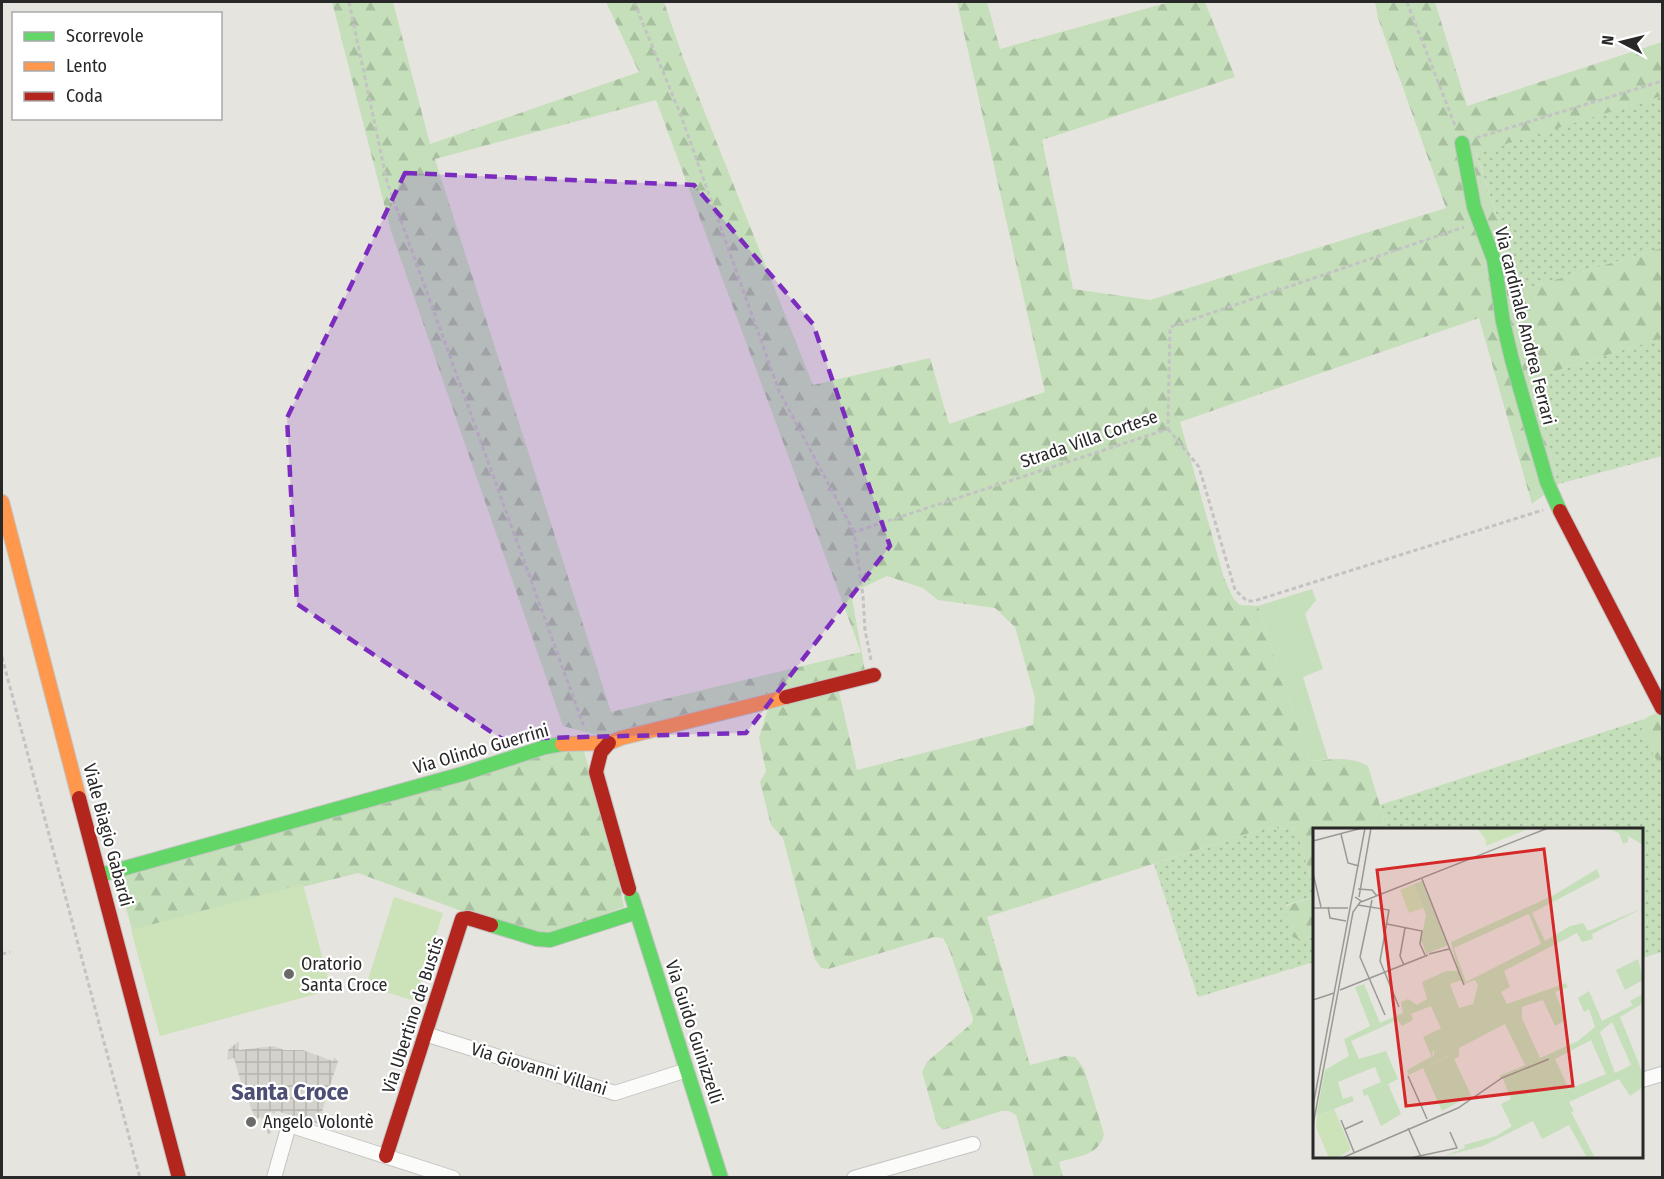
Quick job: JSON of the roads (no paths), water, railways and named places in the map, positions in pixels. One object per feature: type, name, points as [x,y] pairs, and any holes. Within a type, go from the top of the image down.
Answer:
[{"type":"street","name":"Via cardinale Andrea Ferrari","points":[[1462,143],[1471,196],[1494,260],[1512,360],[1547,482],[1557,506],[1662,708]]},
{"type":"street","name":"Viale Biagio Gabardi","points":[[2,502],[179,1178]]},
{"type":"street","name":"Via Olindo Guerrini","points":[[100,875],[462,774],[545,747],[570,743],[609,743],[621,738],[874,675]]},
{"type":"street","name":"Via Guido Guinizzelli","points":[[609,743],[601,752],[596,772],[630,893],[721,1178]]},
{"type":"street","name":"Via Ubertino de Bustis","points":[[386,1156],[462,919],[469,918],[537,939],[550,940],[637,912]]},
{"type":"street","name":"Via Giovanni Villani","points":[[425,1034],[615,1093],[687,1070]]},
{"type":"street","points":[[1643,1079],[1662,1074]]},
{"type":"street","points":[[273,1178],[289,1125],[453,1178]]},
{"type":"street","points":[[854,1178],[973,1144]]},
{"type":"place","name":"Oratorio Santa Croce","points":[[289,974]]},
{"type":"place","name":"Angelo Volontè","points":[[251,1122]]},
{"type":"district","name":"Santa Croce","points":[[290,1092]]}]
